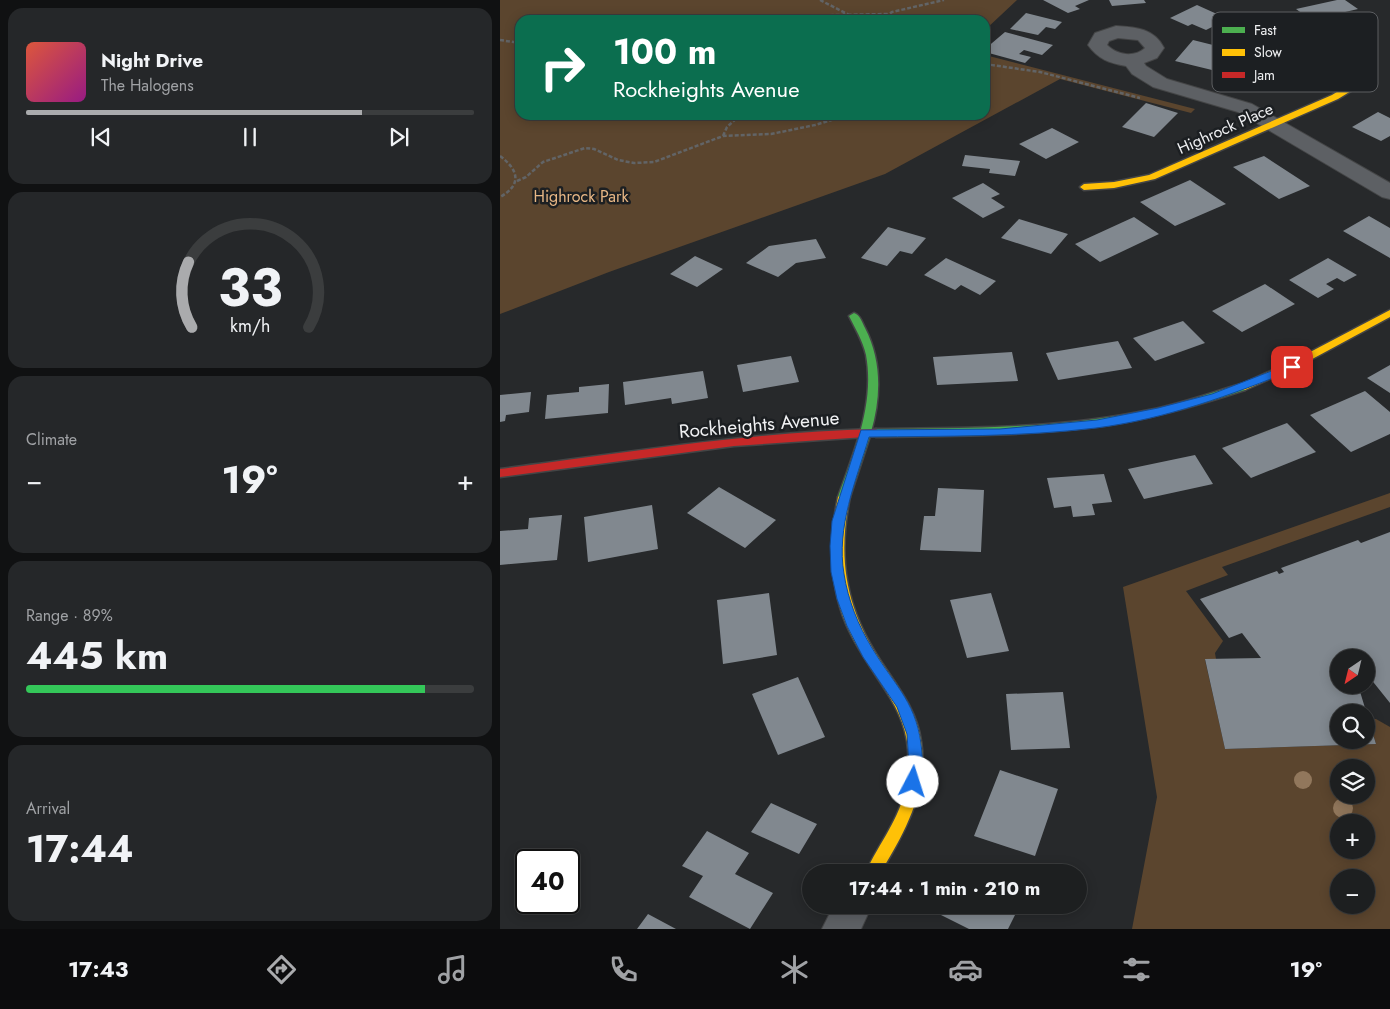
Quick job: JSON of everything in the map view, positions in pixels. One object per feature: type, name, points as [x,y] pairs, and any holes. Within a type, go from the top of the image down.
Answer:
[{"type":"street","points":[[1131,59],[1139,70],[1160,84],[1232,103],[1274,124],[1390,192]]},
{"type":"street","name":"Highrock Place","points":[[1084,187],[1114,185],[1152,177],[1343,92]]},
{"type":"street","name":"Rockheights Avenue","points":[[500,473],[761,438],[865,433],[1033,431],[1097,424],[1158,412],[1216,397],[1268,377],[1314,355],[1390,313]]},
{"type":"street","points":[[854,316],[872,359],[874,382],[865,433],[838,521],[836,546],[838,572],[843,599],[853,626],[868,653],[903,704],[913,734],[916,765],[910,799],[896,831],[877,864]]},
{"type":"street","points":[[841,929],[849,914]]},
{"type":"path","points":[[820,0],[846,14]]},
{"type":"path","points":[[816,15],[888,14],[944,0]]},
{"type":"path","points":[[500,40],[515,43]]},
{"type":"path","points":[[990,65],[1040,72],[1122,93]]},
{"type":"path","points":[[722,136],[727,127],[735,120]]},
{"type":"path","points":[[517,181],[526,177],[544,162],[584,148],[594,148],[604,155],[618,160],[634,163],[654,162],[722,136],[771,134],[832,120]]},
{"type":"path","points":[[500,156],[505,159],[514,171],[517,181],[514,188],[500,197]]},
{"type":"green space","name":"Highrock Park","points":[[500,0],[1017,0],[990,25],[990,15],[515,15],[515,120],[984,120],[885,174],[609,272],[500,314]]},
{"type":"green space","name":"Highrock Park","points":[[990,56],[1195,109],[1191,113],[1060,79],[990,117]]},
{"type":"green space","points":[[1390,493],[1390,507],[1222,567],[1228,575],[1186,591],[1223,641],[1215,653],[1216,659],[1205,660],[1225,749],[1330,746],[1330,749],[1375,749],[1375,719],[1390,727],[1390,929],[1132,929],[1157,797],[1123,587]]},
{"type":"building","points":[[1043,0],[1089,0],[1075,6],[1080,9],[1068,13]]},
{"type":"building","points":[[1109,0],[1144,0],[1146,3],[1112,6]]},
{"type":"building","points":[[1345,0],[1358,9],[1345,12],[1300,12],[1296,9]]},
{"type":"building","points":[[1197,5],[1212,12],[1212,27],[1206,30],[1192,24],[1188,26],[1170,18]]},
{"type":"building","points":[[1026,13],[1062,22],[1055,29],[1046,27],[1038,35],[1010,29]]},
{"type":"building","points":[[1005,32],[1053,45],[1042,55],[1024,50],[1019,54],[1031,57],[1025,63],[990,53],[990,45]]},
{"type":"building","points":[[1193,40],[1212,45],[1212,70],[1175,61]]},
{"type":"building","points":[[1146,103],[1178,113],[1154,137],[1122,127]]},
{"type":"building","points":[[1378,112],[1390,118],[1390,136],[1381,141],[1352,127]]},
{"type":"building","points":[[1052,128],[1079,142],[1046,159],[1019,144]]},
{"type":"building","points":[[965,155],[1020,161],[1015,176],[989,173],[990,169],[962,166]]},
{"type":"building","points":[[1264,156],[1310,186],[1279,199],[1233,167]]},
{"type":"building","points":[[1190,180],[1226,204],[1175,226],[1140,202]]},
{"type":"building","points":[[983,183],[1000,194],[991,198],[1005,207],[983,218],[952,198]]},
{"type":"building","points":[[1369,216],[1390,228],[1390,258],[1343,231]]},
{"type":"building","points":[[1134,217],[1159,234],[1100,262],[1075,244]]},
{"type":"building","points":[[1019,219],[1068,234],[1051,254],[1001,238]]},
{"type":"building","points":[[888,227],[926,238],[912,254],[900,251],[887,266],[861,258]]},
{"type":"building","points":[[816,239],[826,258],[796,263],[778,277],[746,263],[769,246]]},
{"type":"building","points":[[695,256],[723,269],[697,287],[670,274]]},
{"type":"building","points":[[946,258],[996,281],[980,295],[961,285],[955,290],[924,275]]},
{"type":"building","points":[[1328,258],[1357,275],[1344,282],[1337,278],[1326,284],[1334,289],[1318,298],[1289,280]]},
{"type":"building","points":[[1265,284],[1295,304],[1242,332],[1212,311]]},
{"type":"building","points":[[1183,321],[1205,343],[1155,361],[1133,338]]},
{"type":"building","points":[[1118,341],[1132,368],[1058,380],[1046,353]]},
{"type":"building","points":[[1012,352],[1018,381],[937,385],[933,357]]},
{"type":"building","points":[[791,356],[799,382],[743,392],[737,365]]},
{"type":"building","points":[[1390,365],[1390,393],[1367,378]]},
{"type":"building","points":[[703,371],[708,398],[672,404],[671,398],[625,405],[623,382]]},
{"type":"building","points":[[609,384],[608,413],[545,419],[547,395],[579,392],[579,387]]},
{"type":"building","points":[[1365,391],[1390,412],[1390,434],[1351,452],[1310,415]]},
{"type":"building","points":[[531,392],[529,412],[506,415],[505,421],[500,422],[500,395]]},
{"type":"building","points":[[1287,423],[1316,452],[1251,478],[1222,448]]},
{"type":"building","points":[[1195,455],[1213,484],[1144,499],[1128,469]]},
{"type":"building","points":[[1104,474],[1112,502],[1092,504],[1095,515],[1073,517],[1071,506],[1054,508],[1047,478]]},
{"type":"building","points":[[719,487],[776,520],[745,548],[687,513]]},
{"type":"building","points":[[938,488],[984,490],[981,552],[920,550],[924,516],[935,516]]},
{"type":"building","points":[[652,505],[658,549],[588,562],[584,517]]},
{"type":"building","points":[[562,515],[557,560],[500,565],[500,531],[528,529],[529,518]]},
{"type":"building","points":[[1390,532],[1390,703],[1375,684],[1375,649],[1330,649],[1330,694],[1361,694],[1364,704],[1330,704],[1330,746],[1225,749],[1205,659],[1261,658],[1242,633],[1229,638],[1200,599],[1277,571],[1279,574],[1284,572],[1281,568],[1358,540],[1361,543]]},
{"type":"building","points":[[769,593],[777,655],[723,664],[717,600]]},
{"type":"building","points":[[991,593],[1009,651],[967,658],[950,600]]},
{"type":"building","points":[[798,677],[825,737],[778,755],[752,694]]},
{"type":"building","points":[[1063,692],[1070,748],[1011,750],[1006,694]]},
{"type":"building","points":[[1000,770],[1058,789],[1035,856],[974,836]]},
{"type":"building","points":[[771,803],[817,824],[799,854],[751,832]]},
{"type":"building","points":[[707,831],[749,853],[735,874],[773,893],[750,929],[689,897],[703,876],[682,866]]},
{"type":"building","points":[[648,914],[676,929],[637,929]]},
{"type":"building","points":[[939,914],[1016,914],[1008,929],[969,929]]},
{"type":"traffic: fast","points":[[844,497],[867,427],[871,409],[874,373],[866,340],[854,316]]},
{"type":"traffic: fast","points":[[876,433],[1016,430],[1105,422],[1195,403],[1241,388]]},
{"type":"traffic: slow","points":[[1084,187],[1114,185],[1152,177],[1343,92]]},
{"type":"traffic: slow","points":[[1241,388],[1299,362],[1390,313]]},
{"type":"traffic: slow","points":[[844,497],[840,516],[837,552],[838,570],[846,606],[861,641],[903,707],[915,740],[916,761],[910,798],[897,831],[878,864]]},
{"type":"traffic: jam","points":[[500,473],[687,447],[781,437],[876,433]]},
{"type":"route","points":[[913,782],[916,765],[913,734],[903,704],[887,678],[868,653],[853,626],[843,599],[838,572],[836,546],[838,521],[844,496],[865,433],[1033,431],[1097,424],[1158,412],[1216,397],[1292,367]]}]
